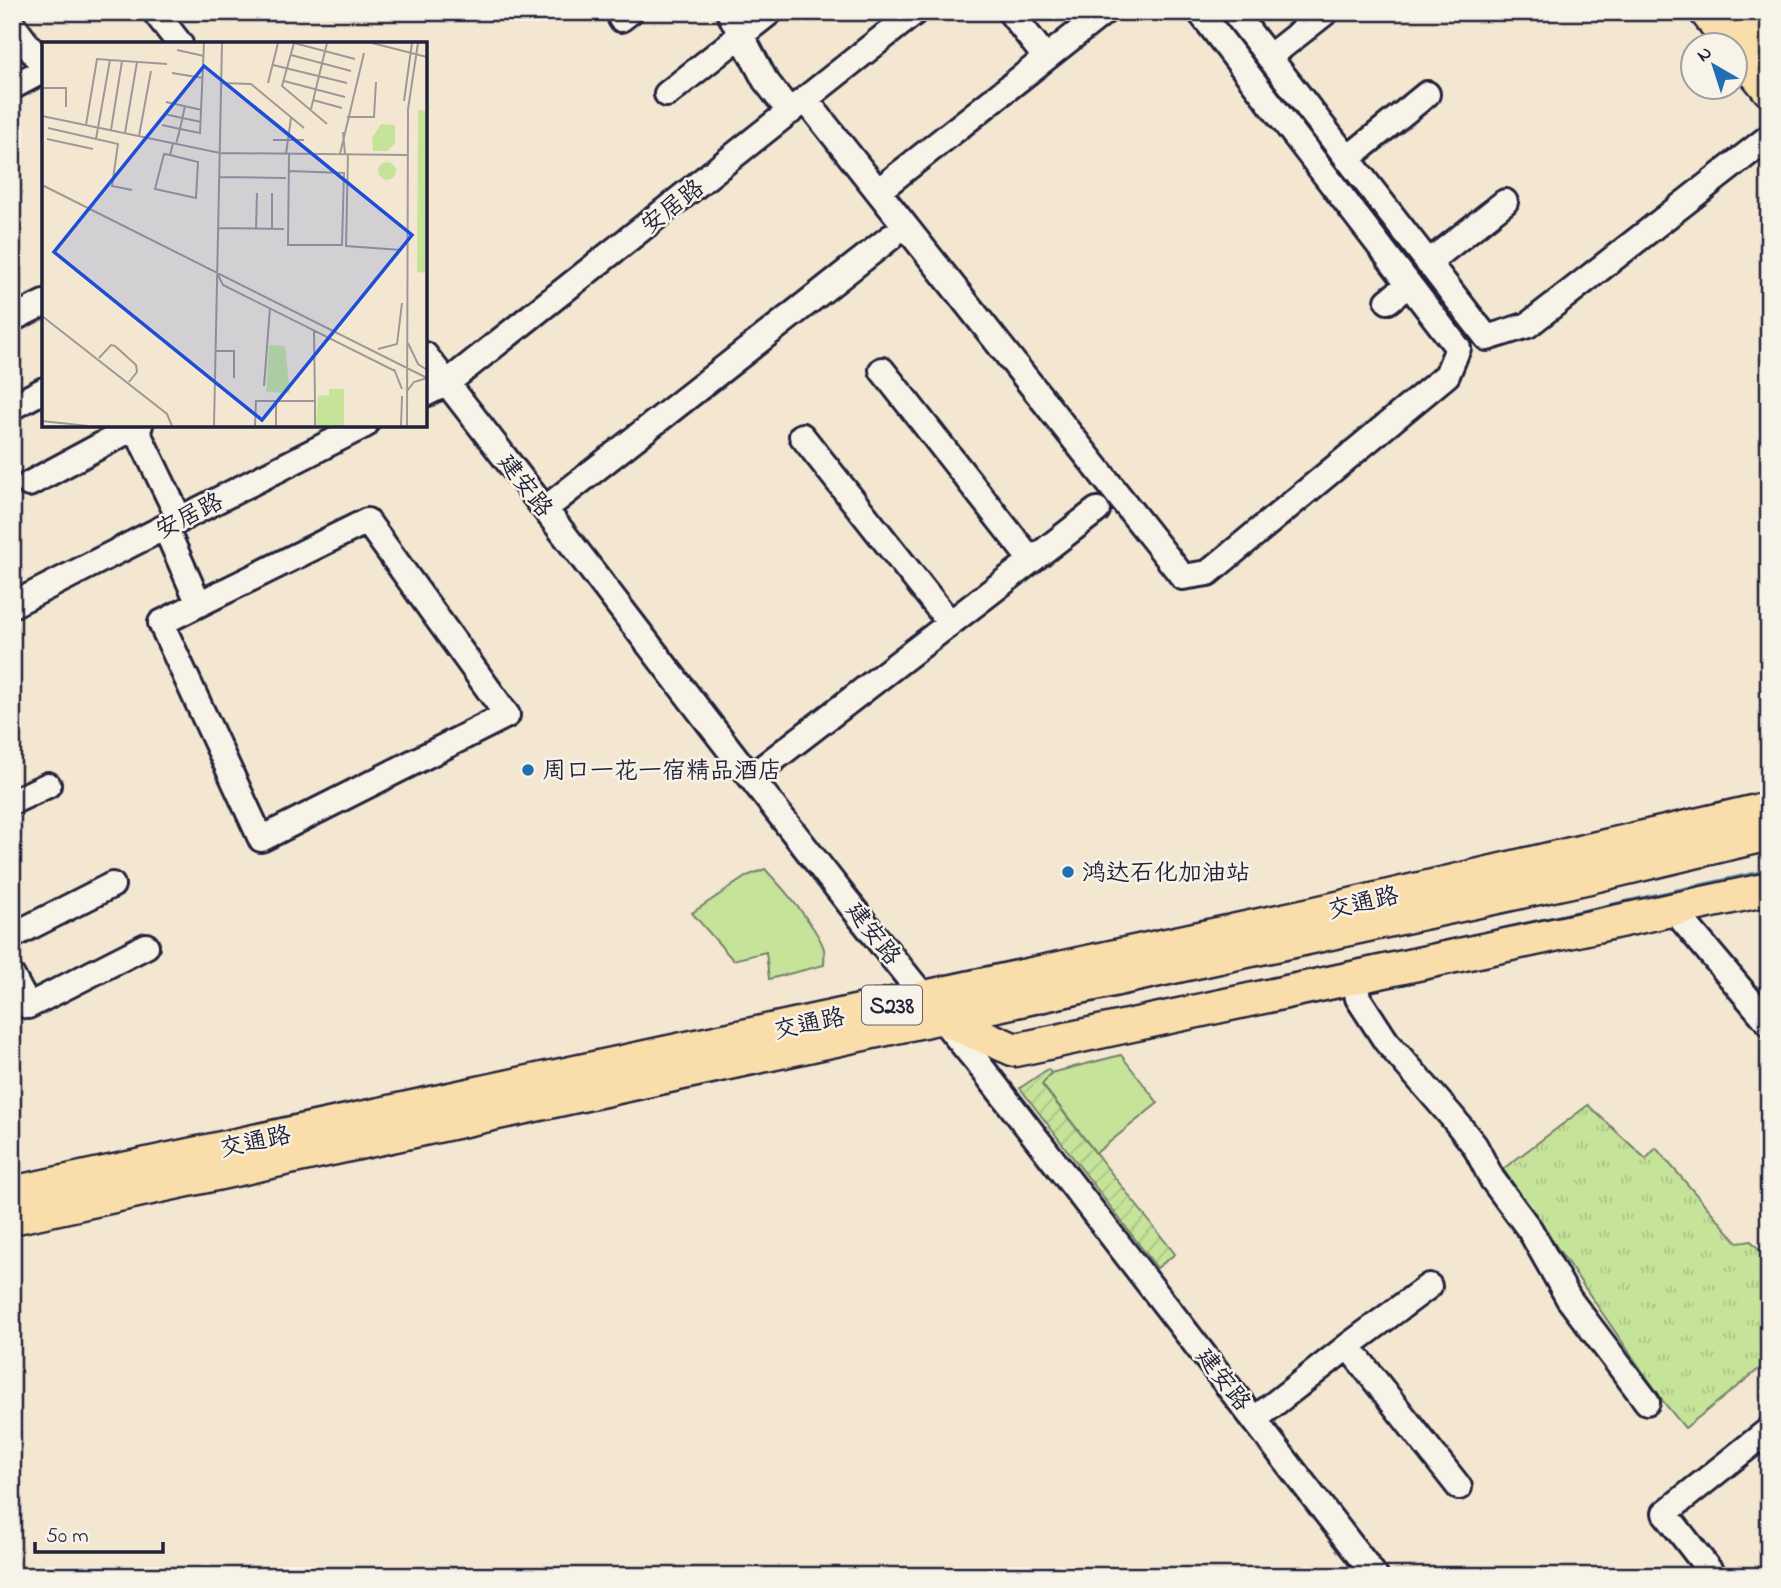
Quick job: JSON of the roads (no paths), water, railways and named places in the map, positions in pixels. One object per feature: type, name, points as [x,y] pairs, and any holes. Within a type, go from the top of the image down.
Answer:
[{"type":"main road","points":[[1706,12],[1722,32]]},
{"type":"main road","points":[[1744,12],[1769,43]]},
{"type":"main road","points":[[1750,67],[1769,90]]},
{"type":"main road","name":"交通路","points":[[12,1218],[933,1008],[1316,913],[1769,808]]},
{"type":"main road","name":"交通路","points":[[12,1193],[933,1008],[1345,929],[1585,878],[1769,834]]},
{"type":"main road","points":[[1585,878],[1594,927]]},
{"type":"main road","points":[[933,1008],[1015,1050],[1769,888]]},
{"type":"main road","points":[[1345,929],[1354,977]]},
{"type":"street","points":[[729,12],[765,80],[798,106],[878,191],[1183,577],[1208,573],[1447,374],[1458,348],[1200,12]]},
{"type":"street","points":[[667,94],[770,12]]},
{"type":"street","name":"安居路","points":[[427,393],[447,383],[915,12]]},
{"type":"street","points":[[1010,12],[1046,58]]},
{"type":"street","points":[[878,191],[1104,12]]},
{"type":"street","points":[[1234,12],[1487,338],[1528,325],[1769,137]]},
{"type":"street","points":[[1269,57],[1326,12]]},
{"type":"street","points":[[159,13],[179,42]]},
{"type":"street","points":[[12,24],[42,65]]},
{"type":"street","points":[[12,87],[42,69]]},
{"type":"street","points":[[1347,159],[1427,94]]},
{"type":"street","points":[[1428,263],[1505,202]]},
{"type":"street","points":[[545,509],[891,237]]},
{"type":"street","points":[[1388,301],[1409,284]]},
{"type":"street","points":[[12,319],[42,304]]},
{"type":"street","name":"建安路","points":[[427,358],[1375,1576]]},
{"type":"street","points":[[883,370],[1031,560]]},
{"type":"street","points":[[12,407],[42,391]]},
{"type":"street","points":[[29,484],[134,427]]},
{"type":"street","points":[[136,427],[199,604]]},
{"type":"street","name":"安居路","points":[[12,606],[361,427]]},
{"type":"street","points":[[802,436],[950,623]]},
{"type":"street","points":[[751,776],[1097,510]]},
{"type":"street","points":[[367,521],[507,715],[261,839],[161,623],[199,604],[367,521]]},
{"type":"street","points":[[12,802],[48,785]]},
{"type":"street","points":[[12,936],[112,885]]},
{"type":"street","points":[[1673,909],[1769,1023]]},
{"type":"street","points":[[12,976],[28,1006],[146,946]]},
{"type":"street","points":[[1354,977],[1358,998],[1386,1041],[1475,1146],[1492,1179],[1530,1230],[1569,1299],[1647,1402]]},
{"type":"street","points":[[1255,1419],[1429,1286]]},
{"type":"street","points":[[1348,1346],[1459,1487]]},
{"type":"street","points":[[1714,1576],[1665,1513],[1769,1430]]},
{"type":"waterway","points":[[1426,946],[1769,871]]},
{"type":"place","name":"周口一花一宿精品酒店","points":[[528,770]]},
{"type":"place","name":"鸿达石化加油站","points":[[1068,872]]}]
